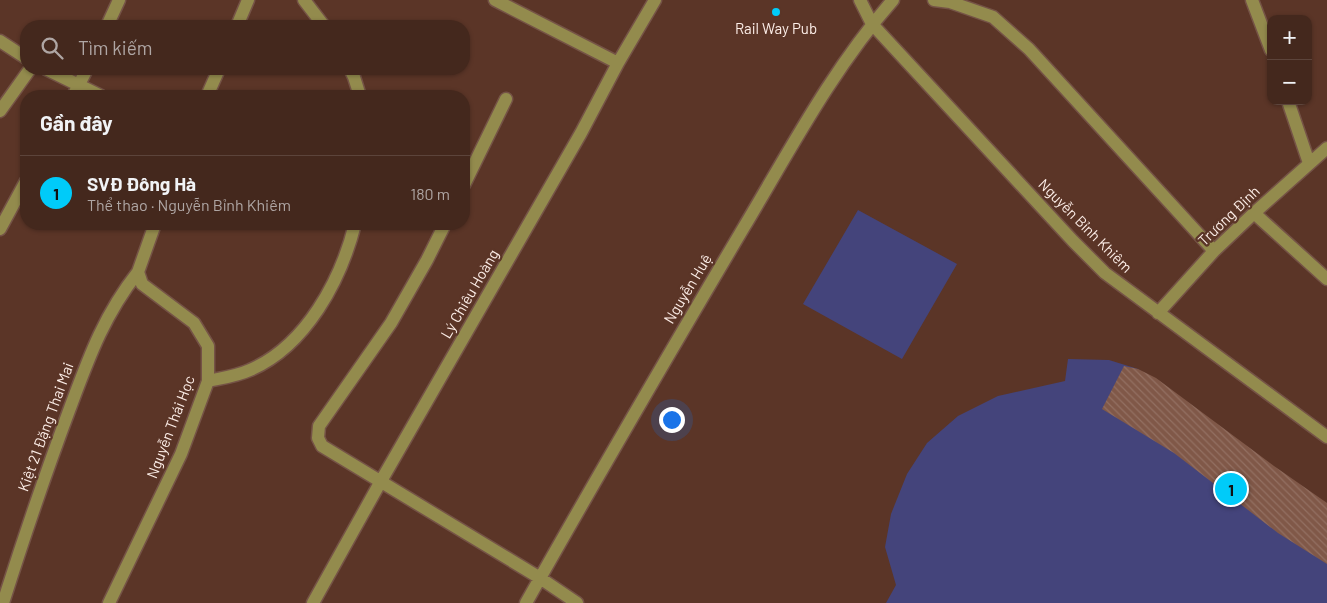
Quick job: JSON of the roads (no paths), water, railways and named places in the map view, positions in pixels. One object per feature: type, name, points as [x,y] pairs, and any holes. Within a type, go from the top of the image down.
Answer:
[{"type":"street","points":[[110,20],[119,0]]},
{"type":"street","points":[[240,20],[248,0]]},
{"type":"street","points":[[304,0],[319,20]]},
{"type":"street","points":[[495,0],[618,62]]},
{"type":"street","name":"Lý Chiêu Hoàng","points":[[313,603],[581,133],[618,62],[655,0]]},
{"type":"street","name":"Nguyễn Bỉnh Khiêm","points":[[860,0],[872,24],[1073,241],[1105,273],[1327,437]]},
{"type":"street","name":"Nguyễn Huệ","points":[[526,603],[642,399],[802,129],[837,73],[872,24],[893,0]]},
{"type":"street","points":[[934,0],[950,2],[993,17],[1029,49],[1214,251]]},
{"type":"street","points":[[1252,0],[1267,39]]},
{"type":"street","points":[[0,41],[20,54]]},
{"type":"street","points":[[0,111],[26,75]]},
{"type":"street","points":[[54,75],[75,90]]},
{"type":"street","points":[[76,90],[84,75]]},
{"type":"street","points":[[210,90],[216,75]]},
{"type":"street","points":[[353,75],[358,90]]},
{"type":"street","points":[[470,173],[506,99]]},
{"type":"street","points":[[1289,105],[1309,163]]},
{"type":"street","name":"Trương Định","points":[[1158,313],[1214,251],[1327,148]]},
{"type":"street","points":[[0,229],[20,192]]},
{"type":"street","points":[[1254,213],[1327,279]]},
{"type":"street","points":[[138,272],[153,230]]},
{"type":"street","points":[[208,381],[250,370],[287,346],[301,331],[318,307],[337,275],[353,230]]},
{"type":"street","points":[[442,230],[391,322],[320,426],[318,438],[322,446],[540,578],[577,603]]},
{"type":"street","name":"Nguyễn Thái Học","points":[[108,603],[181,454],[208,381],[208,346],[194,323],[142,284],[138,272]]},
{"type":"street","name":"Kiệt 21 Đặng Thai Mai","points":[[3,603],[42,481],[96,338],[120,294],[138,272]]},
{"type":"place","name":"Rail Way Pub","points":[[776,12]]},
{"type":"place","name":"SVĐ Đông Hà","points":[[1231,489]]}]
